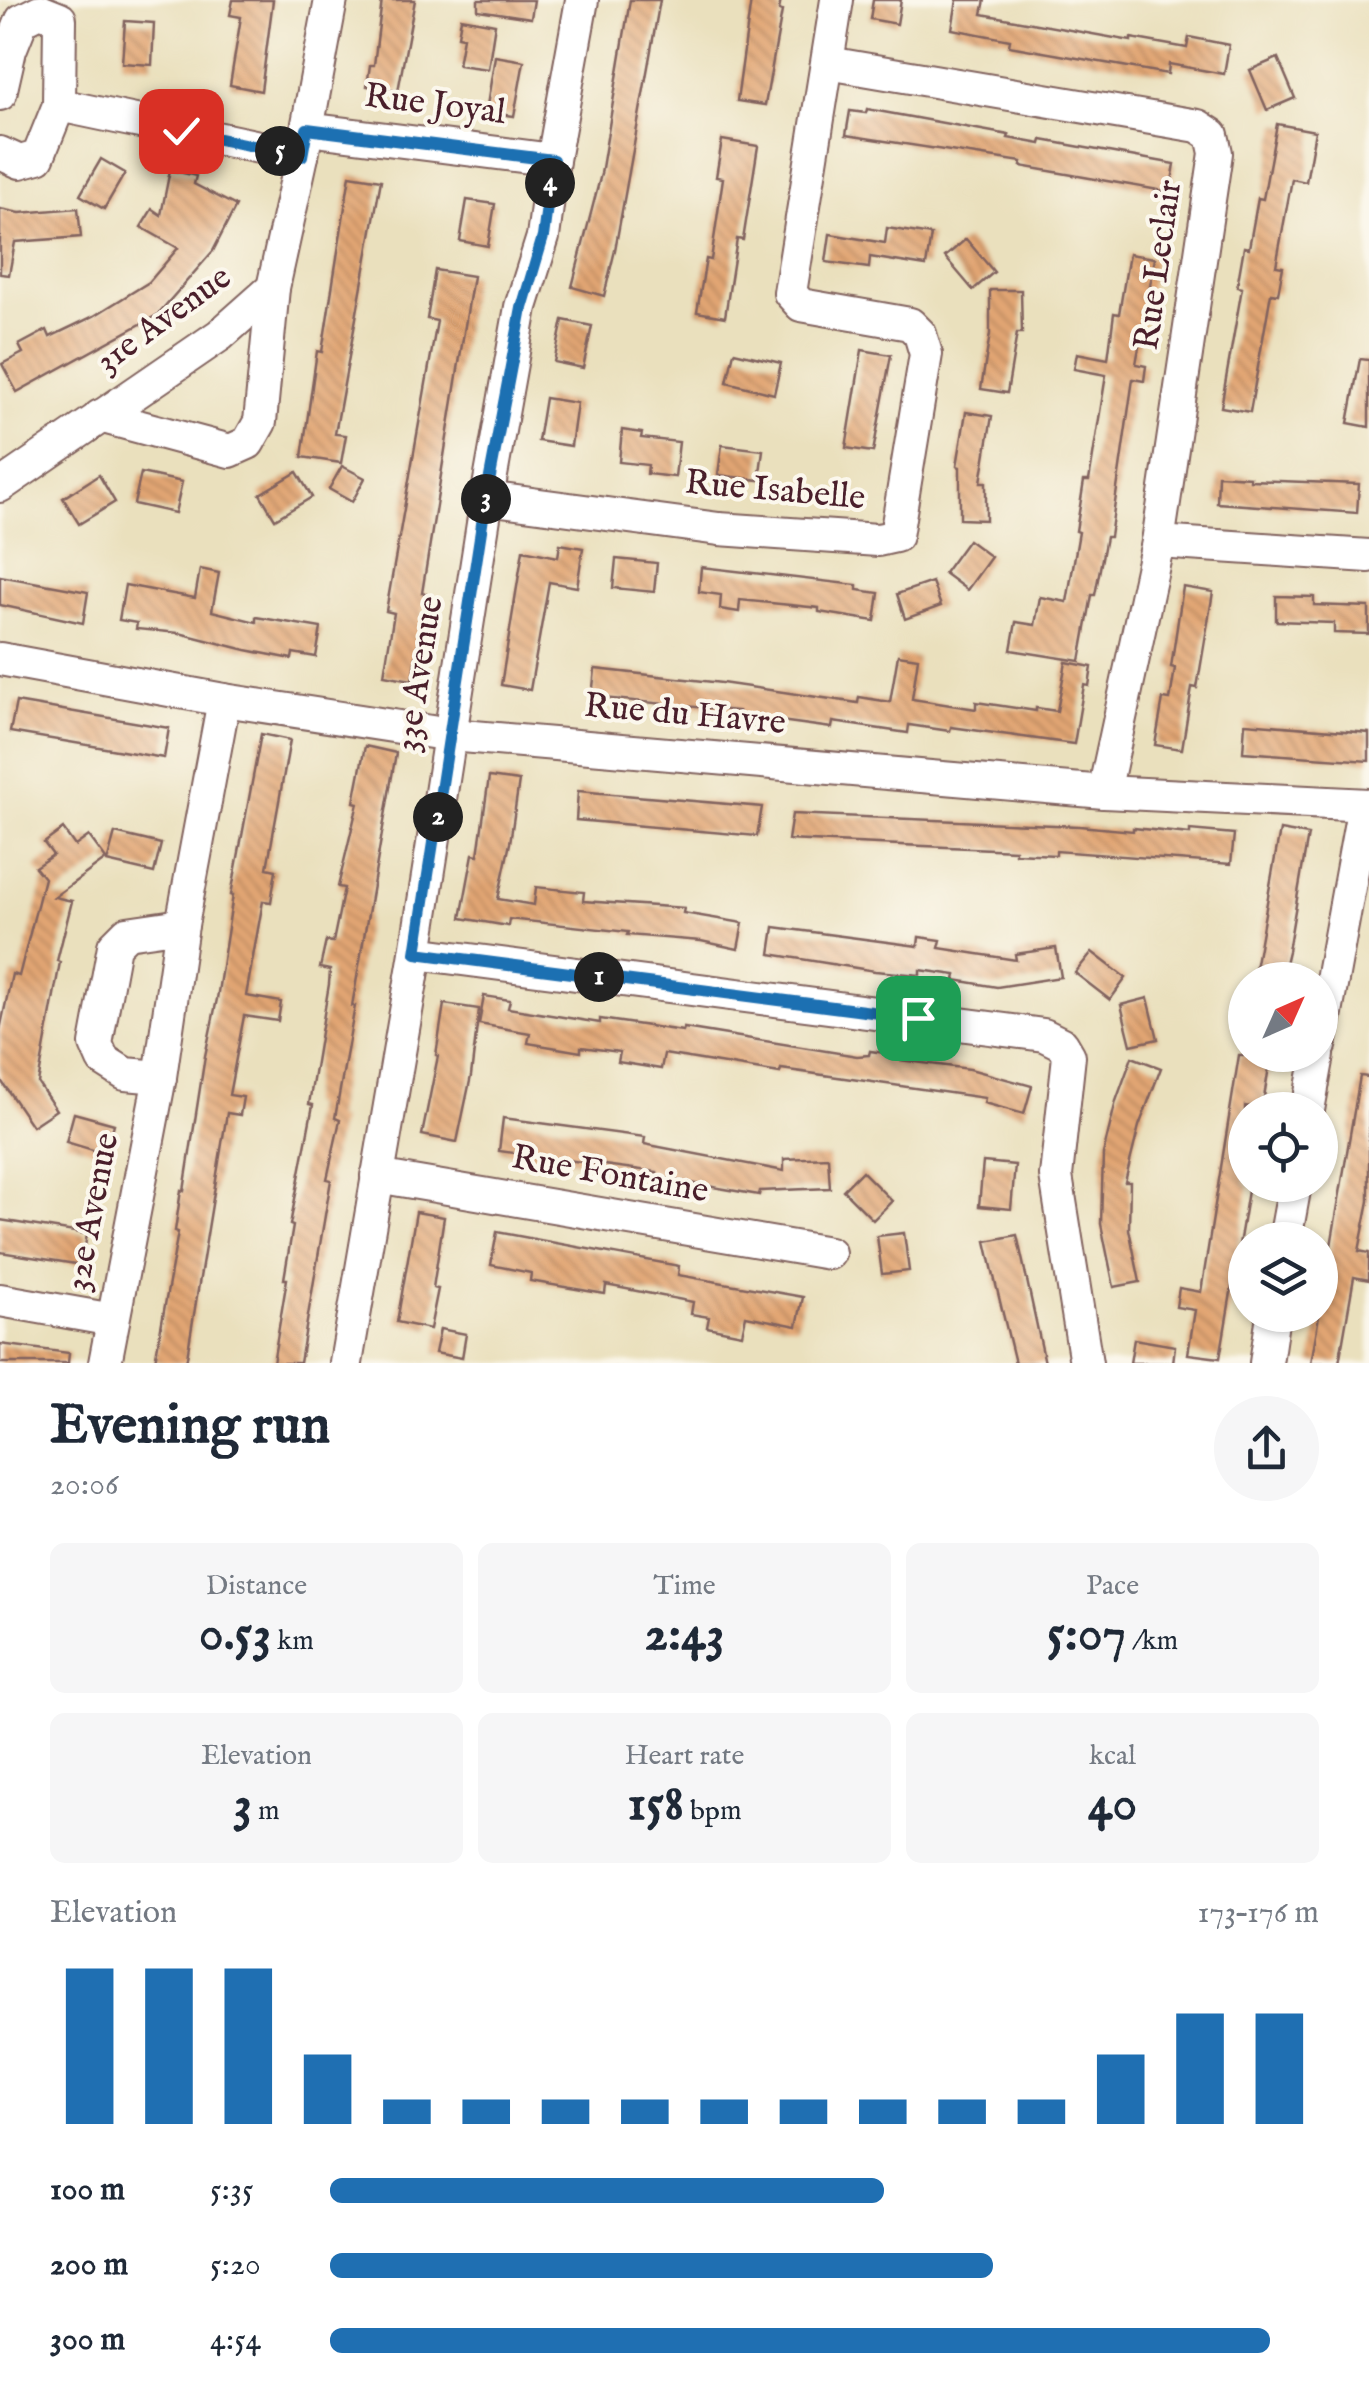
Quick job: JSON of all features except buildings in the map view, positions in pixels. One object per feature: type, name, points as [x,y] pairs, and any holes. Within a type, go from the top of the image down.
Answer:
[{"type":"street","name":"31e Avenue","points":[[100,416],[230,451],[248,443],[260,422],[273,288],[331,0]]},
{"type":"street","name":"33e Avenue","points":[[346,1363],[416,953],[486,498],[522,308],[543,237],[582,0]]},
{"type":"street","name":"Rue Isabelle","points":[[486,498],[718,529],[878,540],[896,536],[926,354],[920,334],[910,324],[802,305],[790,293],[837,0]]},
{"type":"street","points":[[0,94],[22,20],[40,12],[60,19],[59,105],[38,157],[20,162],[0,154]]},
{"type":"street","name":"Rue Leclair","points":[[828,64],[1198,126],[1212,135],[1216,153],[1158,542],[1104,792]]},
{"type":"street","name":"Rue Joyal","points":[[59,105],[305,143],[553,160]]},
{"type":"street","name":"31e Avenue","points":[[0,485],[220,335],[273,288]]},
{"type":"street","points":[[1158,542],[1369,556]]},
{"type":"street","name":"Rue du Havre","points":[[0,659],[224,700],[451,735],[1104,792],[1366,805]]},
{"type":"street","name":"32e Avenue","points":[[106,1363],[160,1077],[182,924],[224,700]]},
{"type":"street","points":[[1336,962],[1366,805]]},
{"type":"street","points":[[160,1077],[126,1074],[103,1060],[96,1044],[114,946],[127,933],[182,924]]},
{"type":"street","points":[[416,953],[1024,1032],[1044,1035],[1062,1044],[1069,1056],[1056,1176],[1086,1363]]},
{"type":"street","name":"Rue Fontaine","points":[[377,1176],[829,1253]]},
{"type":"street","points":[[0,1300],[113,1320]]},
{"type":"street","points":[[1266,1363],[1271,1332]]},
{"type":"route","points":[[181,131],[302,156],[307,129],[553,160],[543,237],[522,308],[486,498],[416,953],[918,1018]]}]
